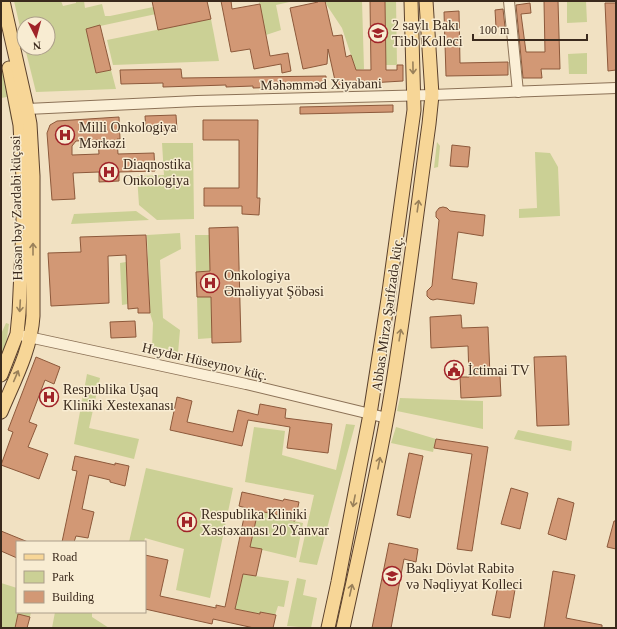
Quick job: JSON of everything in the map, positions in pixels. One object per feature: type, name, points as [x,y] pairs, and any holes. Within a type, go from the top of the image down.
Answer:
[{"type":"main road","name":"Həsən bəy Zərdabi küçəsi","points":[[1,412],[31,337],[33,316],[32,157],[27,109],[3,1]]},
{"type":"main road","name":"Abbas Mirzə Şərifzadə küç.","points":[[328,628],[370,414],[414,110],[411,1]]},
{"type":"main road","name":"Abbas Mirzə Şərifzadə küç.","points":[[343,628],[369,512],[387,418],[407,292],[432,95],[426,1]]},
{"type":"main road","name":"Həsən bəy Zərdabi küçəsi","points":[[1,31],[18,109],[22,158],[23,229],[19,313],[16,334],[1,375]]},
{"type":"main road","points":[[12,347],[26,352]]},
{"type":"street","points":[[509,1],[518,92]]},
{"type":"street","name":"Məhəmməd Xiyabani","points":[[27,109],[197,101],[414,96],[616,88]]},
{"type":"street","name":"Heydər Hüseynov küç.","points":[[16,334],[246,384],[387,418]]},
{"type":"green space","points":[[14,1],[61,1],[63,6],[76,3],[76,1],[84,1],[85,8],[102,4],[105,16],[182,1],[184,8],[86,29],[96,73],[111,70],[116,89],[36,92],[27,56],[56,56],[56,16],[17,16]]},
{"type":"green space","points":[[259,1],[294,1],[276,5],[281,30],[266,35]]},
{"type":"green space","points":[[325,1],[362,1],[364,69],[356,70],[342,28]]},
{"type":"green space","points":[[385,1],[396,1],[397,65],[386,65]]},
{"type":"green space","points":[[567,1],[586,1],[587,22],[567,23]]},
{"type":"green space","points":[[211,19],[219,61],[113,65],[107,40]]},
{"type":"green space","points":[[587,53],[587,74],[569,74],[568,54]]},
{"type":"green space","points":[[6,70],[15,120],[11,120],[7,97],[1,98],[1,71]]},
{"type":"green space","points":[[437,142],[440,146],[438,167],[434,168]]},
{"type":"green space","points":[[162,143],[193,143],[194,219],[157,220],[139,205],[137,176],[164,175]]},
{"type":"green space","points":[[535,152],[550,153],[558,167],[560,216],[519,218],[519,209],[537,208]]},
{"type":"green space","points":[[136,211],[149,220],[71,224],[74,214]]},
{"type":"green space","points":[[180,233],[181,249],[160,260],[163,318],[180,330],[178,353],[152,349],[153,323],[150,313],[147,235]]},
{"type":"green space","points":[[195,235],[209,235],[210,271],[196,272]]},
{"type":"green space","points":[[126,262],[128,304],[122,305],[120,263]]},
{"type":"green space","points":[[197,297],[211,297],[212,338],[198,339]]},
{"type":"green space","points":[[6,323],[9,324],[6,345],[1,357],[1,334]]},
{"type":"green space","points":[[87,374],[100,378],[89,428],[139,439],[134,459],[74,444]]},
{"type":"green space","points":[[400,398],[483,401],[483,429],[397,411]]},
{"type":"green space","points":[[346,424],[355,425],[317,565],[299,562],[314,495],[245,482],[254,427],[285,431],[282,455],[336,470]]},
{"type":"green space","points":[[396,427],[436,439],[433,452],[391,443]]},
{"type":"green space","points":[[518,430],[572,441],[571,451],[514,439]]},
{"type":"green space","points":[[146,468],[233,488],[210,598],[176,590],[184,549],[145,538],[144,541],[129,541]]},
{"type":"green space","points":[[258,511],[280,515],[280,518],[303,523],[296,558],[250,547]]},
{"type":"green space","points":[[243,574],[289,581],[284,607],[278,606],[275,615],[261,612],[260,614],[235,609]]},
{"type":"green space","points":[[297,578],[306,580],[303,595],[317,598],[311,628],[287,626]]},
{"type":"green space","points":[[1,583],[16,588],[16,613],[31,613],[30,617],[18,615],[15,628],[1,628]]},
{"type":"green space","points":[[55,613],[92,613],[92,617],[109,628],[52,628]]},
{"type":"building","points":[[152,1],[207,1],[211,19],[158,30]]},
{"type":"building","points":[[221,1],[231,1],[232,9],[260,4],[270,56],[288,53],[291,71],[282,73],[281,64],[254,69],[250,49],[231,52]]},
{"type":"building","points":[[318,1],[325,1],[333,36],[342,35],[346,57],[351,55],[356,70],[371,70],[370,1],[385,1],[386,70],[397,70],[397,65],[403,65],[403,81],[336,85],[328,49],[327,64],[303,69],[290,8]]},
{"type":"building","points":[[544,1],[558,1],[560,69],[541,69],[542,78],[523,78],[516,5],[530,3],[531,13],[521,14],[526,52],[545,52]]},
{"type":"building","points":[[605,3],[616,3],[616,70],[608,71]]},
{"type":"building","points":[[503,9],[505,27],[496,27],[495,10]]},
{"type":"building","points":[[459,11],[460,63],[508,62],[508,75],[446,76],[444,12]]},
{"type":"building","points":[[100,25],[111,70],[96,73],[86,29]]},
{"type":"building","points":[[181,69],[182,78],[326,76],[326,86],[253,88],[253,86],[226,87],[226,85],[163,87],[163,83],[121,84],[120,70]]},
{"type":"building","points":[[393,105],[393,112],[300,114],[300,107]]},
{"type":"building","points":[[176,115],[177,130],[146,131],[145,116]]},
{"type":"building","points":[[119,117],[120,139],[117,139],[118,154],[154,153],[155,171],[119,172],[119,181],[99,182],[99,172],[73,173],[75,199],[52,200],[47,133],[50,125],[57,121]],"holes":[[[98,140],[99,154],[72,155],[72,146],[76,141]]]},
{"type":"building","points":[[203,120],[258,120],[257,198],[260,198],[259,215],[242,214],[242,206],[204,206],[204,188],[239,188],[239,140],[203,140]]},
{"type":"building","points":[[452,145],[470,147],[468,167],[450,166]]},
{"type":"building","points":[[443,207],[450,211],[485,215],[483,236],[458,232],[452,279],[477,283],[474,304],[437,299],[433,300],[427,296],[427,291],[432,286],[439,220],[436,217],[436,212],[439,208]]},
{"type":"building","points":[[238,227],[241,342],[212,343],[211,297],[197,297],[196,272],[210,271],[209,228]]},
{"type":"building","points":[[146,235],[150,313],[138,313],[138,308],[128,309],[126,255],[108,256],[109,303],[51,306],[48,253],[81,252],[80,237]]},
{"type":"building","points":[[461,315],[462,328],[488,327],[490,376],[500,376],[501,396],[461,398],[460,377],[469,377],[468,346],[431,348],[430,317]]},
{"type":"building","points":[[135,321],[136,337],[111,338],[110,322]]},
{"type":"building","points":[[566,356],[569,425],[537,426],[534,357]]},
{"type":"building","points":[[36,357],[60,367],[54,384],[45,380],[29,422],[37,425],[28,447],[48,454],[39,479],[1,465],[13,432],[8,430]]},
{"type":"building","points":[[177,397],[192,401],[187,422],[233,432],[238,410],[258,415],[260,404],[286,409],[285,418],[332,424],[328,453],[287,448],[290,427],[248,420],[242,446],[170,430]]},
{"type":"building","points":[[436,439],[488,447],[472,551],[457,549],[472,454],[434,448]]},
{"type":"building","points":[[409,453],[423,456],[410,518],[397,515]]},
{"type":"building","points":[[75,456],[115,465],[115,463],[129,466],[125,486],[110,482],[110,480],[89,475],[82,509],[94,512],[88,538],[76,536],[74,541],[62,541],[77,471],[72,470]]},
{"type":"building","points":[[511,488],[528,493],[520,529],[501,524]]},
{"type":"building","points":[[242,492],[283,501],[284,499],[299,502],[295,521],[280,518],[280,515],[258,511],[250,547],[262,549],[256,576],[243,574],[235,609],[260,614],[260,612],[276,615],[273,628],[254,628],[213,619],[212,624],[146,609],[146,555],[168,560],[160,596],[216,608],[216,605],[225,607],[246,508],[239,506]]},
{"type":"building","points":[[558,498],[574,503],[566,540],[548,534]]},
{"type":"building","points":[[614,521],[616,521],[616,549],[607,547]]},
{"type":"building","points":[[1,531],[26,541],[16,541],[16,558],[1,551]]},
{"type":"building","name":"Bakı Dövlət Rabitə və Nəqliyyat Kolleci","points":[[389,543],[418,549],[416,562],[404,559],[391,628],[372,628]]},
{"type":"building","points":[[553,571],[575,575],[566,618],[602,625],[602,628],[544,628]]},
{"type":"building","points":[[499,580],[516,584],[510,618],[492,615]]},
{"type":"building","points":[[18,614],[30,617],[27,628],[15,628]]},
{"type":"place","name":"2 saylı Bakı Tibb Kolleci","points":[[378,33]]},
{"type":"place","name":"Milli Onkologiya Mərkəzi","points":[[65,135]]},
{"type":"place","name":"Diaqnostika Onkologiya","points":[[109,172]]},
{"type":"place","name":"Onkologiya Əməliyyat Şöbəsi","points":[[210,283]]},
{"type":"place","name":"İctimai TV","points":[[454,370]]},
{"type":"place","name":"Respublika Uşaq Kliniki Xestexanası","points":[[49,397]]},
{"type":"place","name":"Respublika Kliniki Xəstəxanası 20 Yanvar","points":[[187,522]]},
{"type":"place","name":"Bakı Dövlət Rabitə və Nəqliyyat Kolleci","points":[[392,576]]}]
